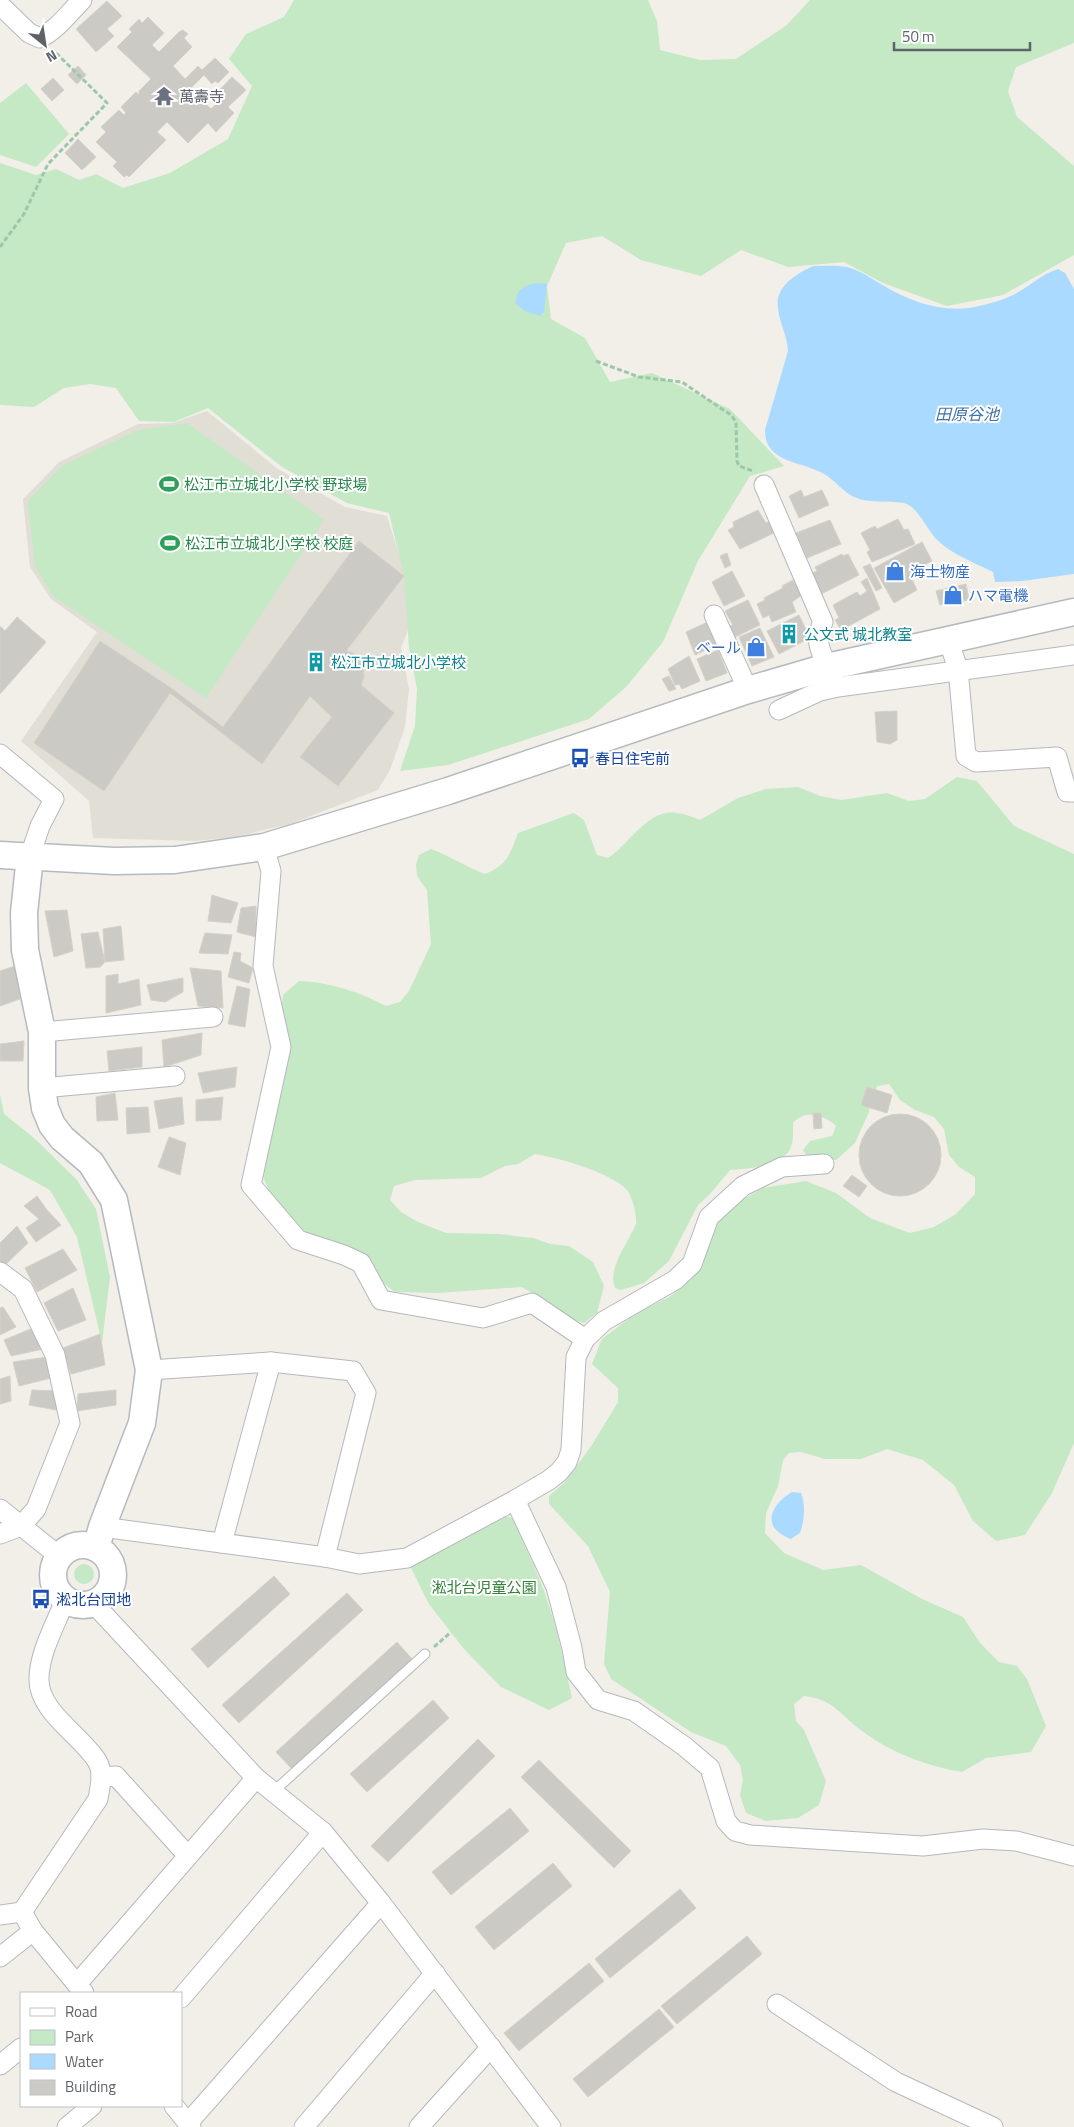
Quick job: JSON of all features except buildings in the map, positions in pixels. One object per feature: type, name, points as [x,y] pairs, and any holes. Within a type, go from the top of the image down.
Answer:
[{"type":"street","points":[[0,5],[29,33],[40,38],[56,28],[82,0]]},
{"type":"street","points":[[764,485],[823,622],[817,636],[827,667]]},
{"type":"street","points":[[0,855],[114,862],[175,860],[264,847],[448,791],[748,690],[827,667],[1074,612]]},
{"type":"street","points":[[714,615],[748,690]]},
{"type":"street","points":[[948,639],[958,669],[966,756],[976,762],[1057,757],[1067,792],[1074,792]]},
{"type":"street","points":[[779,710],[820,692],[838,687],[958,669],[1074,655]]},
{"type":"street","points":[[0,754],[54,799],[40,826],[30,856],[24,913],[25,950],[42,1032],[42,1088],[45,1108],[52,1125],[62,1138],[91,1163],[114,1200],[149,1370],[142,1423],[99,1537],[104,1554],[110,1562],[113,1582],[109,1591],[94,1604],[74,1605],[65,1600],[53,1584],[52,1574],[59,1556],[67,1549],[99,1537],[222,1543],[324,1557],[359,1564],[407,1558],[515,1500],[549,1480],[567,1462],[571,1450],[576,1357],[585,1339],[604,1321],[674,1280],[692,1264],[709,1217],[743,1186],[782,1168],[824,1164]]},
{"type":"street","points":[[264,847],[271,871],[263,966],[281,1047],[251,1185],[298,1240],[344,1255],[361,1263],[381,1300],[482,1318],[532,1303],[585,1339]]},
{"type":"street","points":[[42,1032],[213,1018]]},
{"type":"street","points":[[42,1088],[175,1076]]},
{"type":"street","points":[[0,1272],[23,1289],[55,1355],[70,1422],[36,1509],[21,1526],[0,1534]]},
{"type":"street","points":[[149,1370],[271,1362],[353,1371],[366,1393],[324,1557]]},
{"type":"street","points":[[222,1543],[271,1362]]},
{"type":"street","points":[[515,1500],[556,1587],[572,1648],[576,1672],[598,1700],[634,1712],[684,1746],[710,1768],[723,1815],[735,1831],[750,1835],[923,1846],[982,1838],[1016,1841],[1074,1856]]},
{"type":"street","points":[[0,1509],[59,1556]]},
{"type":"street","points":[[0,1915],[22,1912],[98,1799],[101,1777],[98,1762],[50,1708],[42,1695],[39,1679],[41,1661],[65,1600]]},
{"type":"street","points":[[94,1604],[256,1778],[323,1832],[381,1903],[491,2047],[542,2123]]},
{"type":"street","points":[[101,1777],[116,1776],[188,1856]]},
{"type":"street","points":[[22,1912],[33,1931],[80,1989],[188,1856],[256,1778]]},
{"type":"street","points":[[182,1997],[323,1832]]},
{"type":"street","points":[[175,2107],[189,2125],[381,1903]]},
{"type":"street","points":[[0,1957],[33,1931]]},
{"type":"street","points":[[304,2127],[435,1973]]},
{"type":"street","points":[[777,2004],[896,2082],[993,2127]]},
{"type":"street","points":[[419,2127],[491,2047]]},
{"type":"street","points":[[0,2065],[20,2049]]},
{"type":"street","points":[[67,2127],[91,2107]]},
{"type":"lane","points":[[273,1792],[425,1654]]},
{"type":"path","points":[[0,247],[24,214],[48,164],[107,103],[49,46]]},
{"type":"path","points":[[596,362],[633,376],[682,382],[730,415],[737,426],[739,466],[757,473],[764,485]]},
{"type":"path","points":[[425,1654],[451,1632]]},
{"type":"shaded area","name":"松江市立城北小学校","points":[[207,411],[278,469],[345,507],[387,516],[416,609],[401,648],[409,689],[405,727],[390,770],[378,790],[290,824],[234,837],[195,841],[93,838],[89,801],[21,741],[97,632],[51,599],[30,567],[23,499],[59,462],[138,424],[173,423]]},
{"type":"green space","points":[[294,0],[648,0],[657,21],[660,50],[700,60],[736,59],[787,25],[810,0],[1074,0],[1074,43],[1016,67],[1008,91],[1017,117],[1074,166],[1074,255],[1003,295],[947,306],[883,283],[844,262],[788,267],[741,250],[701,276],[641,260],[602,236],[566,243],[547,286],[551,319],[585,338],[610,382],[652,373],[730,409],[784,466],[750,476],[698,561],[663,642],[626,687],[589,719],[448,765],[400,771],[415,726],[417,689],[409,648],[404,576],[389,513],[347,503],[282,467],[208,408],[174,422],[139,421],[116,388],[90,384],[64,388],[34,407],[0,405],[0,163],[36,175],[56,169],[79,180],[96,174],[123,188],[170,173],[228,139],[252,86],[229,59],[246,34],[284,17]]},
{"type":"green space","points":[[26,83],[69,134],[36,167],[0,155],[0,103]]},
{"type":"green space","name":"松江市立城北小学校 校庭","points":[[187,423],[324,520],[206,698],[53,596],[35,566],[28,501],[63,465],[138,430]]},
{"type":"green space","points":[[957,777],[977,781],[1014,826],[1074,854],[1074,1443],[1052,1493],[1025,1535],[996,1541],[973,1521],[954,1485],[923,1460],[887,1449],[861,1459],[825,1459],[801,1452],[789,1453],[783,1460],[778,1486],[766,1513],[765,1533],[784,1553],[823,1570],[861,1565],[922,1599],[963,1617],[980,1643],[999,1662],[1017,1666],[1027,1679],[1046,1726],[1031,1752],[986,1758],[962,1772],[910,1758],[897,1752],[873,1739],[830,1704],[823,1700],[804,1696],[794,1704],[796,1721],[804,1730],[826,1781],[819,1805],[798,1818],[766,1821],[746,1813],[740,1795],[743,1780],[740,1765],[726,1746],[691,1732],[611,1679],[604,1664],[610,1592],[588,1546],[549,1504],[549,1496],[564,1483],[592,1445],[618,1402],[618,1388],[592,1364],[602,1339],[635,1314],[669,1297],[692,1279],[704,1242],[721,1212],[763,1188],[806,1181],[836,1193],[870,1218],[910,1233],[934,1227],[956,1214],[975,1194],[975,1177],[959,1167],[949,1155],[944,1129],[934,1117],[915,1110],[900,1100],[889,1084],[877,1086],[868,1114],[855,1143],[836,1160],[808,1158],[803,1150],[810,1141],[832,1136],[836,1126],[826,1119],[814,1115],[803,1116],[798,1119],[793,1123],[791,1148],[784,1157],[770,1164],[754,1168],[730,1170],[698,1205],[669,1261],[644,1283],[621,1290],[615,1288],[613,1275],[617,1261],[636,1224],[636,1215],[634,1204],[628,1191],[606,1176],[569,1162],[535,1154],[518,1164],[505,1166],[481,1178],[415,1180],[394,1186],[390,1200],[401,1212],[418,1222],[446,1233],[498,1234],[533,1238],[550,1244],[569,1246],[593,1262],[604,1286],[597,1313],[584,1323],[566,1317],[522,1287],[438,1293],[395,1292],[375,1277],[311,1238],[292,1223],[271,1196],[262,1174],[283,995],[299,981],[322,983],[344,989],[366,996],[386,1006],[400,1002],[409,991],[431,944],[427,890],[417,876],[416,864],[419,855],[431,849],[485,874],[503,863],[513,847],[518,833],[574,813],[584,820],[597,855],[608,858],[648,821],[657,816],[677,813],[700,820],[738,798],[766,789],[798,787],[820,796],[841,800],[887,793],[909,801],[925,799]]},
{"type":"green space","points":[[0,1094],[4,1114],[34,1138],[76,1179],[96,1209],[110,1277],[102,1343],[77,1237],[50,1190],[0,1163]]},
{"type":"green space","name":"淞北台児童公園","points":[[505,1516],[512,1518],[531,1559],[551,1612],[564,1661],[572,1698],[549,1710],[501,1687],[464,1649],[429,1604],[409,1564]]},
{"type":"green space","points":[[84,1564],[91,1567],[94,1574],[91,1581],[84,1584],[77,1581],[74,1574],[77,1567]]},
{"type":"water","name":"田原谷池","points":[[813,266],[852,268],[905,297],[928,305],[951,308],[975,307],[996,302],[1015,294],[1052,271],[1058,269],[1065,273],[1074,289],[1074,574],[1022,581],[995,582],[993,572],[956,554],[936,539],[909,505],[854,497],[824,474],[786,460],[771,449],[766,441],[765,430],[788,351],[778,309],[779,294],[793,277]]},
{"type":"water","points":[[547,284],[544,312],[540,316],[525,311],[516,304],[519,291],[529,285]]},
{"type":"water","points":[[792,1492],[801,1493],[804,1513],[800,1533],[791,1539],[775,1529],[772,1517],[778,1504]]},
{"type":"place","name":"萬壽寺","points":[[164,96]]},
{"type":"place","name":"松江市立城北小学校 野球場","points":[[169,484]]},
{"type":"place","name":"松江市立城北小学校 校庭","points":[[170,543]]},
{"type":"place","name":"海士物産","points":[[895,571]]},
{"type":"place","name":"ハマ電機","points":[[953,595]]},
{"type":"place","name":"公文式 城北教室","points":[[789,634]]},
{"type":"place","name":"ベール","points":[[756,647]]},
{"type":"place","name":"松江市立城北小学校","points":[[316,662]]},
{"type":"place","name":"春日住宅前","points":[[580,758]]},
{"type":"place","name":"淞北台団地","points":[[41,1599]]}]
